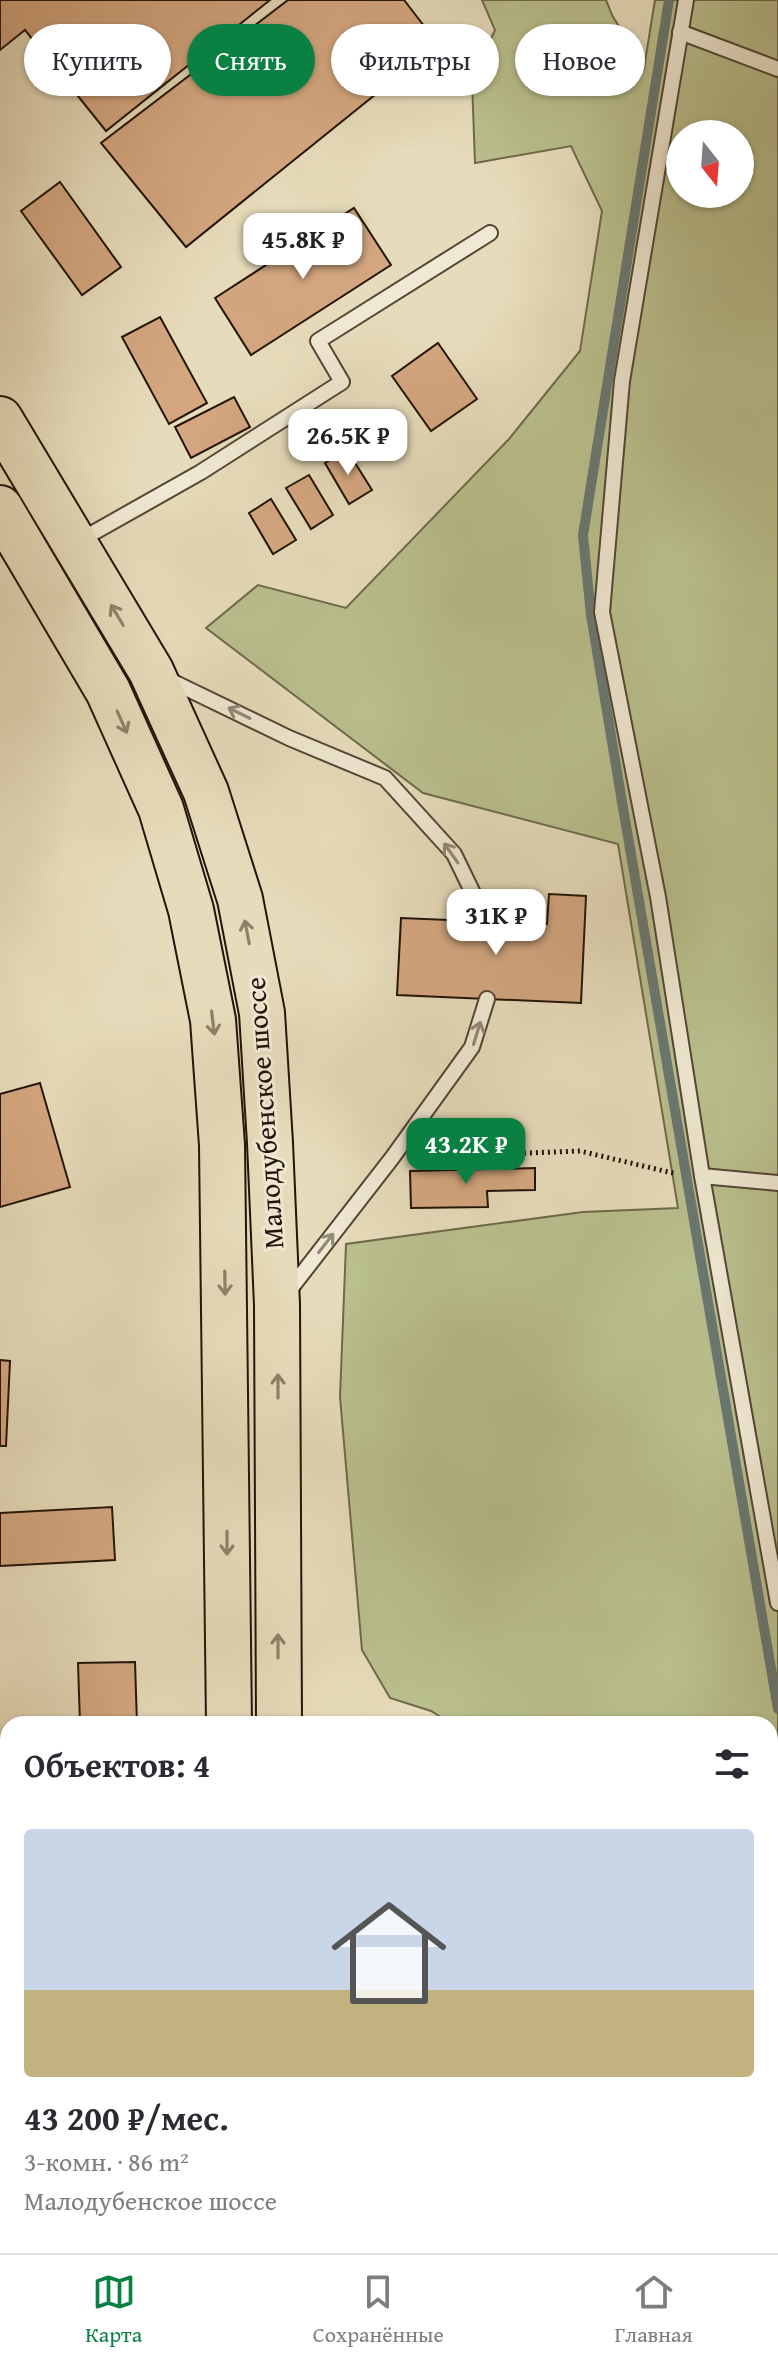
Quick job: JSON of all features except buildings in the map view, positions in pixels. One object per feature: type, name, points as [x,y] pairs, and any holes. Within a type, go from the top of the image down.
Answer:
[{"type":"highway","name":"Малодубенское шоссе","points":[[0,419],[151,671],[206,792],[240,899],[262,1013],[277,1305],[279,1716]]},
{"type":"highway","name":"Малодубенское шоссе","points":[[0,508],[108,691],[161,809],[191,910],[213,1020],[222,1145],[229,1716]]},
{"type":"lane","points":[[686,0],[622,381],[602,612],[658,897],[702,1176],[778,1603]]},
{"type":"lane","points":[[680,32],[778,69]]},
{"type":"lane","points":[[74,544],[201,472],[342,382],[318,341],[490,233]]},
{"type":"lane","points":[[151,671],[289,738],[385,778],[454,854],[487,922]]},
{"type":"lane","points":[[277,1305],[392,1158],[472,1047],[487,999]]},
{"type":"lane","points":[[702,1176],[778,1183]]},
{"type":"path","points":[[392,1158],[580,1151],[676,1173]]},
{"type":"green space","points":[[482,0],[606,0],[617,24],[515,24],[515,96],[645,96],[645,62],[655,0],[778,0],[778,1716],[439,1716],[390,1698],[362,1650],[340,1397],[346,1244],[583,1212],[678,1208],[618,844],[423,793],[206,628],[258,585],[346,608],[509,439],[580,351],[602,211],[571,146],[475,163],[473,96],[499,96],[499,24],[492,24]]},
{"type":"waterway","points":[[669,0],[583,535],[591,615],[622,802],[778,1709]]}]
